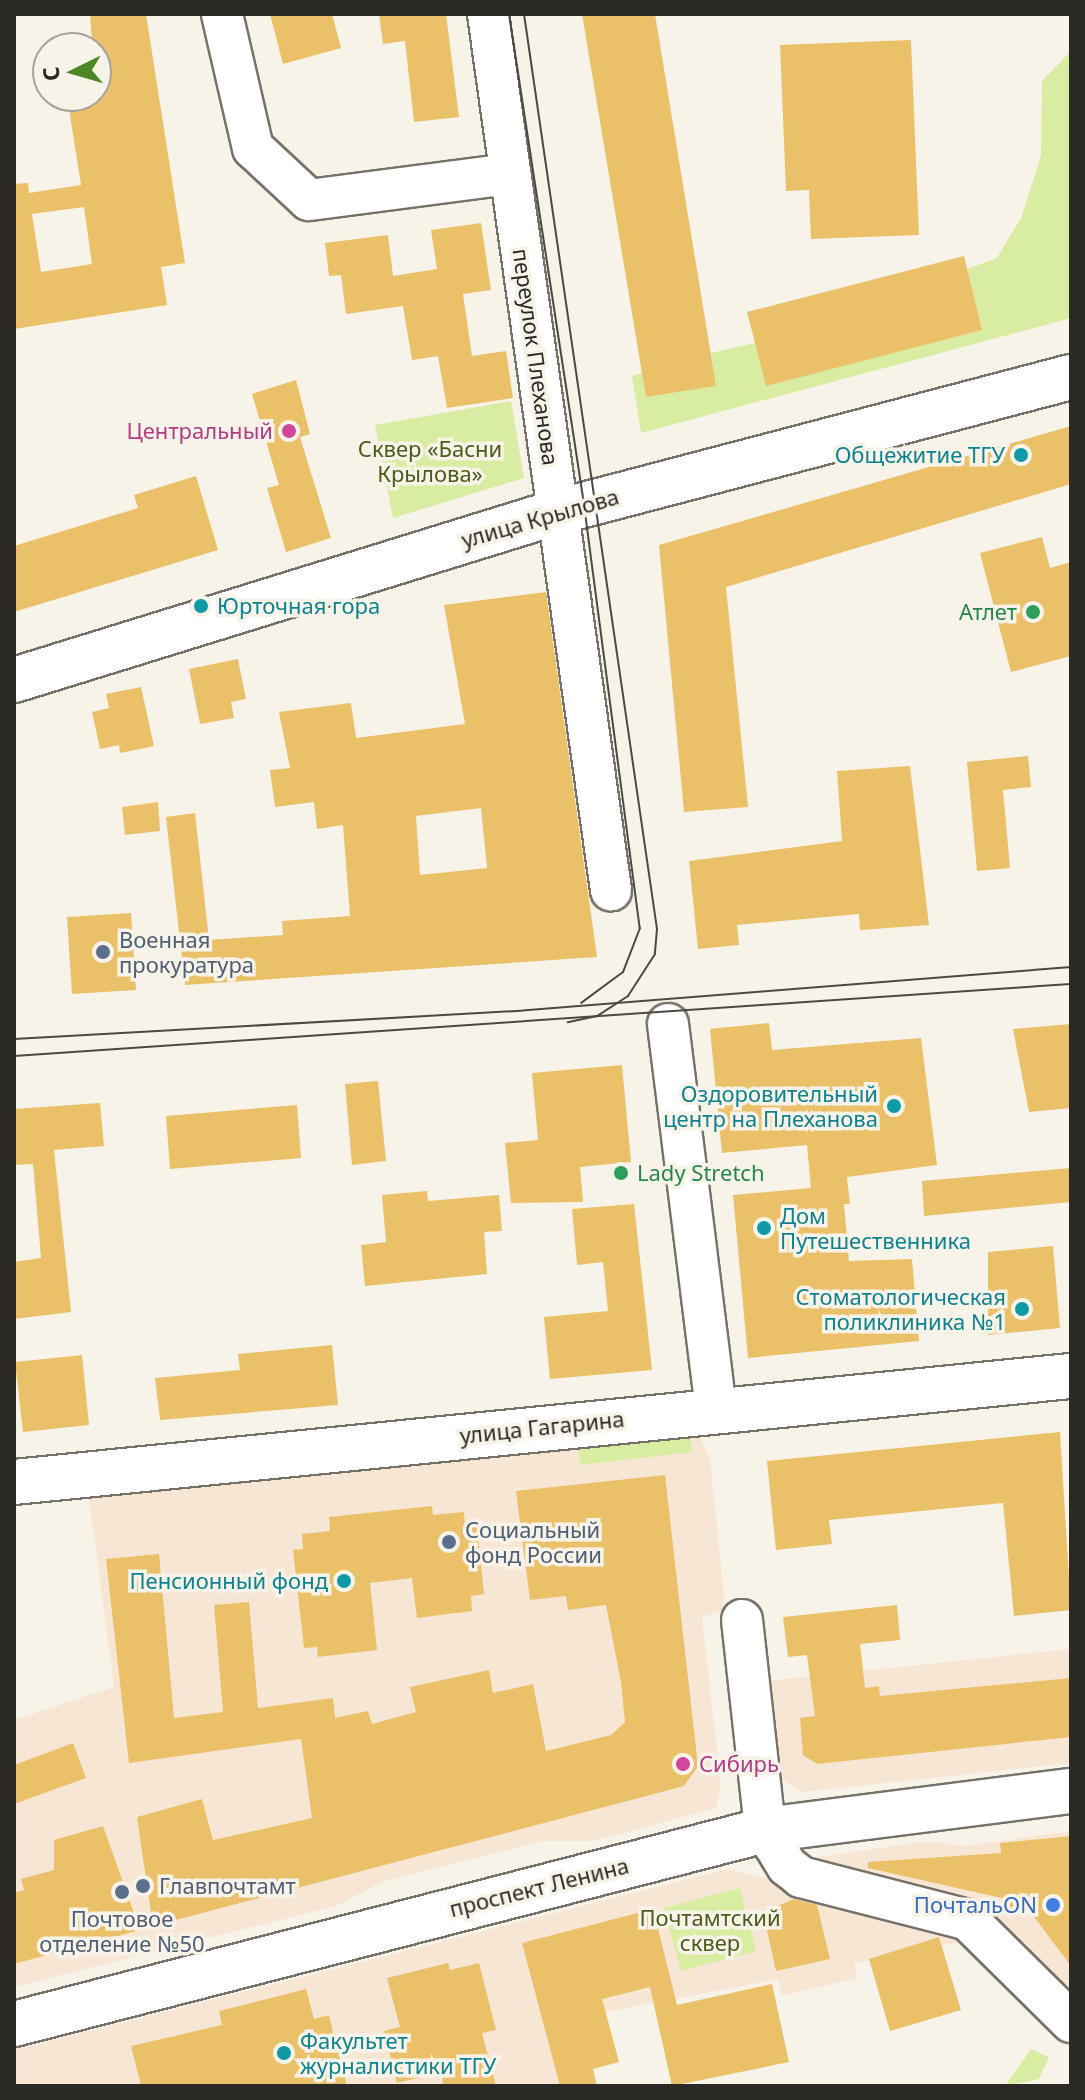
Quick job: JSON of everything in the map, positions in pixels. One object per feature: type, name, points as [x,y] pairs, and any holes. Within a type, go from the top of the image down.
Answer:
[{"type":"main road","name":"улица Крылова","points":[[14,680],[557,512],[1071,377]]},
{"type":"main road","name":"улица Гагарина","points":[[14,1482],[1071,1376]]},
{"type":"main road","name":"проспект Ленина","points":[[14,2024],[765,1830],[1071,1791]]},
{"type":"street","points":[[222,14],[253,148],[309,200],[510,174]]},
{"type":"street","name":"переулок Плеханова","points":[[488,14],[611,890]]},
{"type":"street","points":[[668,1024],[716,1410]]},
{"type":"street","points":[[742,1620],[765,1830],[778,1856],[801,1877],[968,1920],[1003,1948],[1071,2022]]},
{"type":"shaded area","points":[[699,1435],[710,1459],[724,1596],[722,1611],[702,1617],[721,1786],[716,1808],[594,1841],[542,1841],[382,1882],[336,1906],[14,1987],[14,1720],[114,1687],[89,1498]]},
{"type":"shaded area","points":[[1071,1649],[1071,1763],[802,1792],[779,1778],[765,1681]]},
{"type":"shaded area","points":[[1071,1831],[1071,1996],[1043,1975],[805,1859],[928,1841],[964,1846]]},
{"type":"shaded area","points":[[728,1869],[961,1928],[975,1939],[854,1964],[857,1978],[782,1996],[778,1979],[606,2012],[619,2062],[593,2069],[597,2086],[14,2086],[14,2050]]},
{"type":"green space","points":[[1071,51],[1071,318],[641,433],[632,376],[642,373],[646,397],[715,386],[711,353],[755,343],[766,385],[982,330],[967,269],[997,258],[1022,216],[1041,155],[1042,81]]},
{"type":"green space","name":"Сквер «Басни Крылова»","points":[[511,401],[524,478],[393,518],[375,425]]},
{"type":"green space","points":[[689,1432],[692,1452],[580,1465],[578,1445]]},
{"type":"green space","name":"Почтамтский сквер","points":[[740,1888],[756,1951],[681,1971],[664,1908]]},
{"type":"green space","points":[[1031,2049],[1049,2057],[1039,2079],[1005,2086]]},
{"type":"building","points":[[90,14],[146,14],[185,263],[161,267],[167,305],[14,329],[14,184],[28,183],[29,193],[81,185],[70,112],[112,112],[112,32],[91,32]],"holes":[[[84,207],[92,264],[41,272],[32,214]]]},
{"type":"building","points":[[270,14],[332,14],[341,48],[283,64]]},
{"type":"building","points":[[379,14],[446,14],[459,117],[414,122],[405,41],[383,44]]},
{"type":"building","points":[[582,14],[655,14],[716,386],[646,397]]},
{"type":"building","points":[[911,40],[919,235],[811,239],[809,190],[786,191],[780,45]]},
{"type":"building","points":[[481,223],[491,290],[463,294],[472,356],[506,351],[513,398],[447,408],[438,356],[412,360],[403,306],[346,314],[341,275],[329,276],[325,243],[388,235],[393,276],[437,269],[431,230]]},
{"type":"building","points":[[964,256],[982,330],[766,386],[747,312]]},
{"type":"building","points":[[296,380],[310,434],[300,437],[331,538],[286,552],[267,488],[279,485],[252,394]]},
{"type":"building","points":[[1071,426],[1071,484],[726,587],[748,807],[684,812],[659,545]]},
{"type":"building","points":[[196,476],[218,550],[14,612],[14,546],[138,508],[134,495]]},
{"type":"building","name":"Атлет","points":[[1042,537],[1050,568],[1071,562],[1071,656],[1011,672],[980,553]]},
{"type":"building","points":[[546,592],[597,957],[185,985],[166,817],[195,813],[209,940],[283,935],[282,921],[350,916],[343,825],[317,829],[314,802],[275,807],[270,770],[290,768],[279,712],[351,703],[356,738],[465,724],[444,605]],"holes":[[[481,808],[487,868],[420,875],[416,816]]]},
{"type":"building","points":[[238,659],[246,699],[231,702],[234,718],[200,724],[189,669]]},
{"type":"building","points":[[141,687],[154,746],[120,753],[119,745],[100,749],[92,712],[109,708],[106,694]]},
{"type":"building","points":[[1028,756],[1031,787],[1003,790],[1010,868],[977,871],[967,762]]},
{"type":"building","points":[[910,766],[929,925],[860,930],[859,914],[737,925],[739,945],[698,949],[689,861],[842,841],[837,771]]},
{"type":"building","points":[[158,802],[160,831],[125,835],[122,807]]},
{"type":"building","points":[[131,913],[136,990],[72,994],[67,917]]},
{"type":"building","points":[[769,1023],[772,1050],[921,1038],[937,1165],[847,1177],[850,1204],[844,1204],[849,1261],[912,1259],[919,1341],[748,1358],[733,1195],[811,1188],[807,1145],[722,1153],[710,1029]]},
{"type":"building","points":[[1071,1024],[1071,1108],[1029,1112],[1013,1029]]},
{"type":"building","points":[[622,1065],[631,1162],[580,1167],[583,1202],[511,1203],[505,1143],[538,1140],[532,1073]]},
{"type":"building","points":[[378,1081],[386,1161],[352,1165],[345,1084]]},
{"type":"building","points":[[100,1103],[104,1146],[54,1150],[71,1312],[14,1319],[14,1262],[41,1258],[33,1164],[14,1165],[14,1109]]},
{"type":"building","points":[[297,1105],[301,1158],[170,1169],[166,1116]]},
{"type":"building","points":[[1071,1168],[1071,1202],[924,1216],[922,1181]]},
{"type":"building","points":[[427,1191],[428,1201],[499,1195],[502,1231],[484,1232],[487,1274],[365,1286],[361,1245],[386,1242],[382,1195]]},
{"type":"building","points":[[634,1204],[652,1370],[550,1379],[544,1317],[608,1311],[603,1262],[577,1265],[572,1209]]},
{"type":"building","name":"Стоматологическая поликлиника №1","points":[[1053,1246],[1060,1328],[988,1335],[988,1252]]},
{"type":"building","points":[[332,1345],[338,1405],[160,1420],[155,1378],[240,1370],[238,1354]]},
{"type":"building","points":[[82,1355],[89,1425],[23,1432],[15,1362]]},
{"type":"building","points":[[1060,1432],[1071,1610],[1014,1616],[1003,1503],[829,1520],[832,1544],[776,1550],[767,1461]]},
{"type":"building","points":[[665,1475],[698,1766],[684,1786],[153,1926],[137,1817],[202,1799],[213,1840],[312,1818],[301,1739],[129,1763],[106,1559],[159,1554],[174,1718],[223,1712],[214,1605],[249,1602],[258,1708],[333,1698],[335,1718],[368,1711],[372,1724],[416,1712],[410,1687],[489,1670],[493,1693],[533,1684],[546,1751],[611,1735],[625,1722],[621,1682],[606,1605],[568,1610],[566,1596],[530,1600],[516,1491]]},
{"type":"building","name":"Пенсионный фонд","points":[[432,1506],[433,1515],[464,1512],[465,1527],[477,1527],[484,1594],[471,1596],[472,1611],[417,1618],[412,1578],[370,1583],[377,1650],[318,1657],[317,1647],[304,1648],[293,1550],[303,1549],[302,1534],[330,1531],[329,1517]]},
{"type":"building","points":[[897,1605],[900,1640],[860,1644],[865,1688],[879,1686],[880,1696],[1071,1678],[1071,1737],[817,1764],[803,1755],[800,1718],[815,1716],[807,1655],[788,1657],[783,1617]]},
{"type":"building","points":[[73,1743],[86,1778],[14,1804],[14,1765]]},
{"type":"building","points":[[103,1826],[140,1930],[14,1964],[14,1893],[24,1890],[21,1879],[54,1870],[54,1840]]},
{"type":"building","name":"ПочтальON","points":[[1071,1836],[1071,1966],[1025,1905],[1007,1908],[1006,1899],[868,1868],[868,1862],[1001,1853],[1000,1843]]},
{"type":"building","points":[[794,1899],[817,1905],[830,1959],[776,1971],[763,1912]]},
{"type":"building","points":[[653,1909],[677,2005],[772,1984],[789,2062],[672,2086],[650,1987],[602,1999],[619,2062],[593,2069],[597,2086],[560,2086],[522,1943]]},
{"type":"building","points":[[939,1937],[961,2010],[890,2031],[869,1959]]},
{"type":"building","points":[[448,1963],[450,1970],[479,1963],[496,2030],[482,2033],[496,2086],[443,2086],[442,2072],[397,2083],[384,2031],[400,2027],[387,1978]]},
{"type":"building","name":"Факультет журналистики ТГУ","points":[[306,1989],[314,2019],[329,2015],[347,2086],[141,2086],[131,2046],[222,2025],[219,2011]]},
{"type":"tram line","points":[[509,14],[584,505],[640,928],[623,972],[581,1003]]},
{"type":"tram line","points":[[524,14],[657,929],[655,954],[628,996],[597,1016],[568,1022]]},
{"type":"tram line","points":[[14,1039],[517,1011],[1071,967]]},
{"type":"tram line","points":[[14,1056],[1071,984]]},
{"type":"place","name":"Центральный","points":[[289,431]]},
{"type":"place","name":"Общежитие ТГУ","points":[[1021,455]]},
{"type":"place","name":"Юрточная гора","points":[[201,606]]},
{"type":"place","name":"Атлет","points":[[1033,612]]},
{"type":"place","name":"Военная прокуратура","points":[[103,952]]},
{"type":"place","name":"Оздоровительный центр на Плеханова","points":[[894,1106]]},
{"type":"place","name":"Lady Stretch","points":[[621,1173]]},
{"type":"place","name":"Дом Путешественника","points":[[764,1228]]},
{"type":"place","name":"Стоматологическая поликлиника №1","points":[[1022,1309]]},
{"type":"place","name":"Социальный фонд России","points":[[449,1542]]},
{"type":"place","name":"Пенсионный фонд","points":[[344,1581]]},
{"type":"place","name":"Сибирь","points":[[683,1764]]},
{"type":"place","name":"Главпочтамт","points":[[143,1886]]},
{"type":"place","name":"Почтовое отделение №50","points":[[122,1892]]},
{"type":"place","name":"ПочтальON","points":[[1053,1905]]},
{"type":"place","name":"Факультет журналистики ТГУ","points":[[284,2053]]}]
